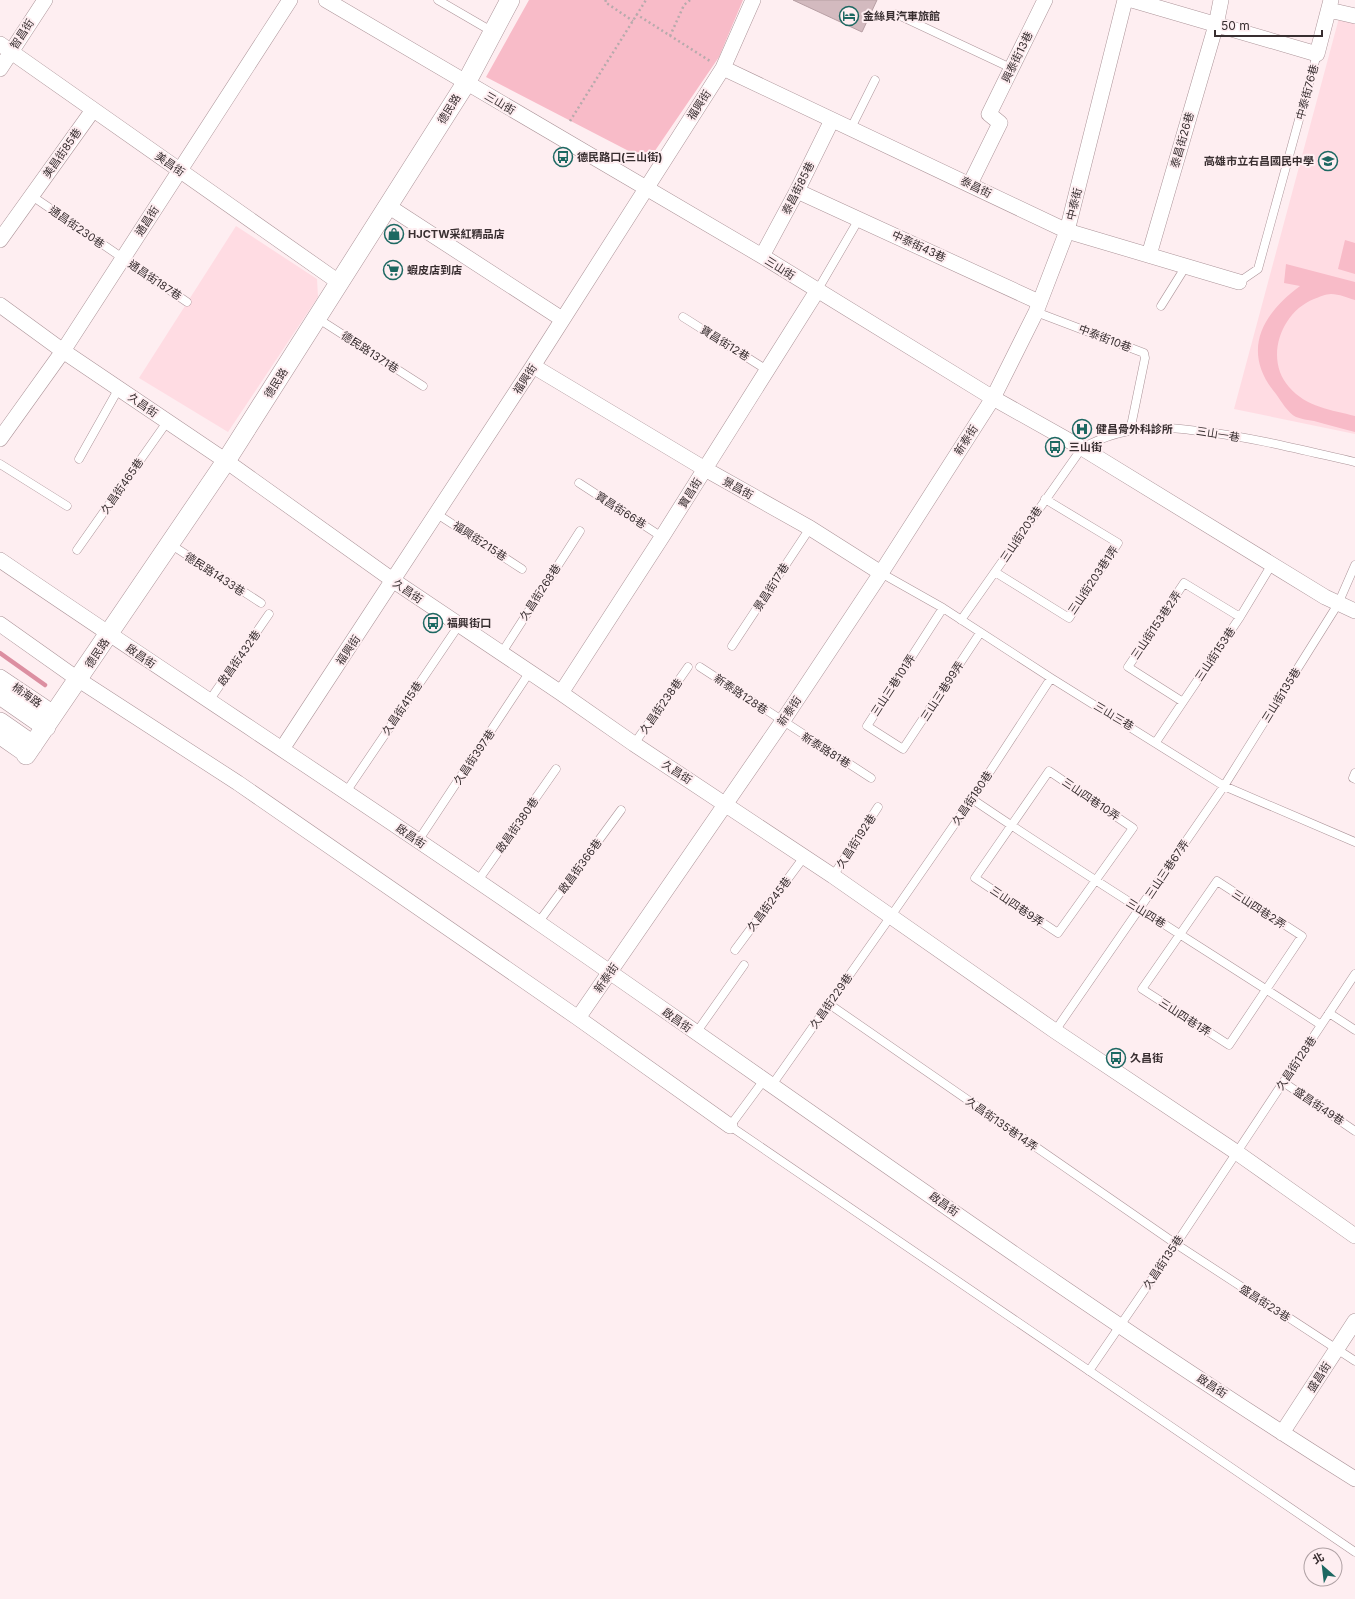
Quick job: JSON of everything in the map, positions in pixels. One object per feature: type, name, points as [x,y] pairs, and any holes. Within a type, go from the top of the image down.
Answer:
[{"type":"street","name":"智昌街","points":[[0,69],[5,48],[45,0]]},
{"type":"street","name":"通昌街","points":[[2,431],[63,351],[290,0]]},
{"type":"street","name":"三山街","points":[[326,0],[645,189],[762,256],[993,398],[1082,448],[1338,604],[1355,611]]},
{"type":"street","name":"德民路","points":[[30,750],[79,680],[226,461],[466,83],[510,0]]},
{"type":"street","name":"福興街","points":[[282,749],[394,581],[723,68],[753,0]]},
{"type":"street","name":"興泰街13巷","points":[[970,184],[1000,123],[988,114],[1046,0]]},
{"type":"street","name":"中泰街","points":[[993,398],[1038,307],[1067,231],[1125,0]]},
{"type":"street","name":"中泰街76巷","points":[[1132,0],[1317,54]]},
{"type":"street","name":"泰昌街26巷","points":[[1149,255],[1216,25],[1221,0]]},
{"type":"street","points":[[1317,54],[1330,5],[1355,16]]},
{"type":"street","name":"美昌街","points":[[5,48],[340,282]]},
{"type":"street","name":"泰昌街","points":[[723,68],[1067,231],[1239,282]]},
{"type":"street","name":"美昌街85巷","points":[[0,240],[93,110]]},
{"type":"street","name":"泰昌街85巷","points":[[762,256],[798,191],[832,120]]},
{"type":"street","name":"中泰街43巷","points":[[798,191],[859,218],[1038,307]]},
{"type":"street","points":[[388,206],[562,319]]},
{"type":"street","name":"寶昌街","points":[[561,693],[662,537],[817,291]]},
{"type":"street","name":"久昌街","points":[[0,305],[63,351],[226,461],[394,581],[634,744],[892,916],[1055,1031],[1236,1152],[1355,1236]]},
{"type":"street","name":"景昌街","points":[[533,366],[705,469],[810,528],[881,573]]},
{"type":"street","name":"新泰街","points":[[578,1018],[782,722],[881,573],[993,398]]},
{"type":"street","name":"啟昌街","points":[[0,560],[346,792],[538,923],[1120,1326],[1282,1433],[1355,1479]]},
{"type":"street","points":[[0,624],[79,680],[238,783],[578,1018],[730,1126]]},
{"type":"street","name":"楠海路","points":[[0,676],[50,721]]},
{"type":"street","name":"楠海路","points":[[0,695],[50,721]]},
{"type":"street","points":[[0,722],[30,750]]},
{"type":"street","points":[[0,737],[30,750]]},
{"type":"street","name":"盛昌街","points":[[1282,1433],[1355,1321]]},
{"type":"lane","points":[[438,0],[493,32]]},
{"type":"lane","points":[[896,14],[1011,68]]},
{"type":"lane","name":"中泰街76巷","points":[[1239,282],[1258,269],[1317,54]]},
{"type":"lane","points":[[850,128],[875,80]]},
{"type":"lane","name":"通昌街230巷","points":[[32,196],[123,258]]},
{"type":"lane","points":[[817,291],[859,218]]},
{"type":"lane","name":"通昌街187巷","points":[[123,258],[187,302]]},
{"type":"lane","points":[[1161,306],[1186,266]]},
{"type":"lane","name":"中泰街10巷","points":[[1038,307],[1144,353],[1146,358],[1130,431]]},
{"type":"lane","name":"寶昌街12巷","points":[[683,317],[767,370]]},
{"type":"lane","name":"德民路1371巷","points":[[317,318],[423,386]]},
{"type":"lane","points":[[79,459],[119,388]]},
{"type":"lane","name":"久昌街465巷","points":[[77,550],[167,422]]},
{"type":"lane","name":"三山一巷","points":[[1082,448],[1094,441],[1130,431],[1154,428],[1180,428],[1222,434],[1355,462]]},
{"type":"lane","name":"三山街203巷","points":[[961,620],[1082,448]]},
{"type":"lane","points":[[0,464],[67,506]]},
{"type":"lane","name":"寶昌街66巷","points":[[579,483],[662,537]]},
{"type":"lane","name":"三山街203巷1弄","points":[[995,572],[1069,618],[1118,543],[1045,499]]},
{"type":"lane","name":"福興街215巷","points":[[437,514],[522,569]]},
{"type":"lane","name":"景昌街17巷","points":[[732,646],[810,528]]},
{"type":"lane","name":"久昌街268巷","points":[[501,654],[580,531]]},
{"type":"lane","name":"德民路1433巷","points":[[170,544],[261,604]]},
{"type":"lane","name":"三山街153巷","points":[[1156,742],[1240,617],[1272,564]]},
{"type":"lane","name":"三山街135巷","points":[[1224,786],[1338,604],[1355,565]]},
{"type":"lane","name":"三山三巷","points":[[881,573],[943,608],[1051,678],[1156,742],[1224,786],[1355,842]]},
{"type":"lane","name":"三山街153巷2弄","points":[[1183,702],[1128,667],[1184,583],[1240,617]]},
{"type":"lane","name":"三山三巷101弄","points":[[903,749],[867,726],[943,608]]},
{"type":"lane","name":"啟昌街432巷","points":[[209,701],[269,614]]},
{"type":"lane","name":"久昌街415巷","points":[[346,792],[459,625]]},
{"type":"lane","name":"三山三巷99弄","points":[[903,749],[980,633]]},
{"type":"lane","name":"久昌街238巷","points":[[634,744],[688,667]]},
{"type":"lane","name":"新泰路128巷","points":[[700,667],[782,722]]},
{"type":"lane","name":"久昌街397巷","points":[[418,841],[530,673]]},
{"type":"lane","name":"久昌街180巷","points":[[892,916],[972,799],[1051,678]]},
{"type":"lane","name":"新泰路81巷","points":[[782,722],[870,778]]},
{"type":"lane","name":"啟昌街380巷","points":[[477,882],[556,768]]},
{"type":"lane","name":"三山四巷10弄","points":[[1011,825],[1049,771],[1133,828],[1095,881]]},
{"type":"lane","points":[[1355,773],[1353,778],[1355,779]]},
{"type":"lane","name":"三山三巷67弄","points":[[1055,1031],[1224,786]]},
{"type":"lane","name":"三山四巷","points":[[972,799],[1095,881],[1321,1025]]},
{"type":"lane","name":"久昌街192巷","points":[[833,876],[878,807]]},
{"type":"lane","name":"啟昌街366巷","points":[[538,923],[621,810]]},
{"type":"lane","name":"三山四巷9弄","points":[[1011,825],[975,878],[1058,933],[1095,881]]},
{"type":"lane","name":"久昌街245巷","points":[[735,950],[804,857]]},
{"type":"lane","name":"三山四巷2弄","points":[[1180,934],[1217,881],[1296,932],[1302,936],[1266,990]]},
{"type":"lane","name":"久昌街229巷","points":[[730,1126],[768,1083],[829,1004],[892,916]]},
{"type":"lane","name":"三山四巷1弄","points":[[1180,934],[1142,989],[1229,1045],[1266,990]]},
{"type":"lane","points":[[696,1033],[744,965]]},
{"type":"lane","name":"久昌街128巷","points":[[1236,1152],[1355,974]]},
{"type":"lane","name":"久昌街135巷14弄","points":[[829,1004],[1176,1244]]},
{"type":"lane","points":[[1329,1013],[1355,1030]]},
{"type":"lane","name":"盛昌街49巷","points":[[1283,1082],[1355,1131]]},
{"type":"lane","points":[[730,1126],[1355,1552]]},
{"type":"lane","name":"久昌街135巷","points":[[1089,1371],[1176,1244],[1236,1152]]},
{"type":"lane","name":"盛昌街23巷","points":[[1176,1244],[1355,1361]]},
{"type":"path","points":[[606,0],[605,2],[633,21]]},
{"type":"path","points":[[570,121],[646,0]]},
{"type":"path","points":[[670,36],[684,5],[690,0]]},
{"type":"path","points":[[636,14],[723,68]]},
{"type":"shaded area","points":[[529,0],[743,0],[719,57],[648,161],[486,77]]},
{"type":"shaded area","name":"高雄市立右昌國民中學","points":[[1339,18],[1355,22],[1355,434],[1234,409]]},
{"type":"shaded area","points":[[236,226],[317,279],[318,297],[228,432],[139,378]]},
{"type":"shaded area","points":[[1345,240],[1355,243],[1355,274],[1338,269]]},
{"type":"shaded area","points":[[1286,264],[1355,282],[1355,300],[1329,294],[1302,305],[1285,325],[1277,350],[1278,363],[1282,376],[1289,387],[1303,399],[1320,407],[1355,416],[1355,432],[1296,417],[1285,407],[1265,378],[1260,363],[1258,349],[1260,335],[1266,322],[1275,309],[1286,297],[1300,286],[1284,283]]},
{"type":"building","name":"金絲貝汽車旅館","points":[[793,0],[877,0],[862,32]]},
{"type":"waterway","points":[[0,653],[45,685]]},
{"type":"place","name":"金絲貝汽車旅館","points":[[849,16]]},
{"type":"place","name":"德民路口(三山街)","points":[[563,157]]},
{"type":"place","name":"高雄市立右昌國民中學","points":[[1328,161]]},
{"type":"place","name":"HJCTW采紅精品店","points":[[394,234]]},
{"type":"place","name":"蝦皮店到店","points":[[393,270]]},
{"type":"place","name":"健昌骨外科診所","points":[[1082,429]]},
{"type":"place","name":"三山街","points":[[1055,447]]},
{"type":"place","name":"福興街口","points":[[433,623]]},
{"type":"place","name":"久昌街","points":[[1116,1058]]}]
